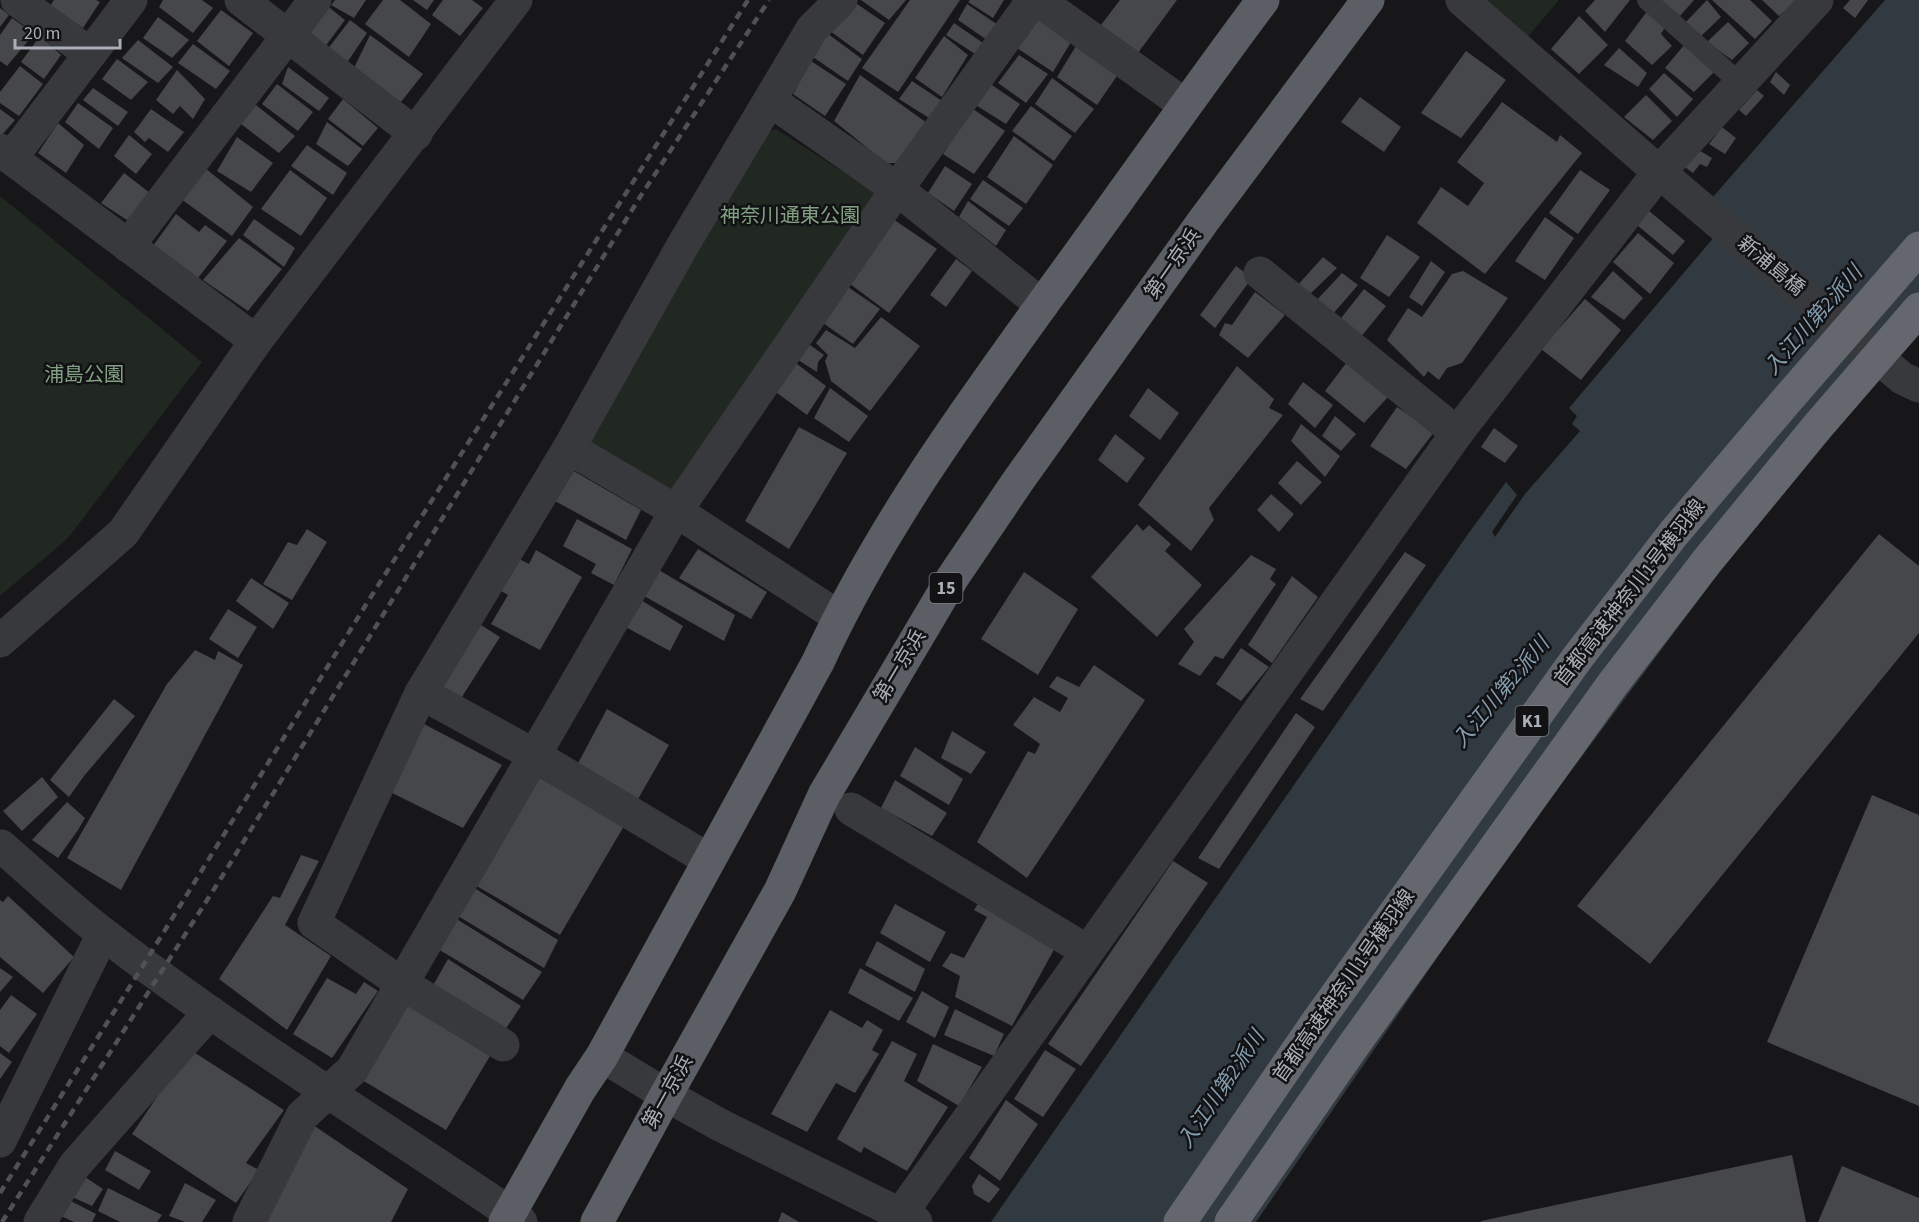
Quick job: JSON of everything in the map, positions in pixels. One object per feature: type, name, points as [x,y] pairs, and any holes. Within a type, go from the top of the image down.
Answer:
[{"type":"highway","points":[[512,1219],[580,1089],[602,1056],[818,662],[839,616],[891,526],[935,457],[1042,305],[1263,0]]},
{"type":"highway","name":"第一京浜","points":[[597,1222],[780,891],[824,795],[953,577],[1018,481],[1204,220],[1368,0]]},
{"type":"highway","name":"首都高速神奈川1号横羽線","points":[[1180,1222],[1324,1013],[1578,657],[1674,532],[1919,248]]},
{"type":"highway","name":"首都高速神奈川1号横羽線","points":[[1232,1222],[1359,1036],[1618,676],[1708,560],[1818,426],[1919,309]]},
{"type":"street","points":[[17,0],[90,54]]},
{"type":"street","points":[[130,0],[90,54],[6,154],[256,341]]},
{"type":"street","points":[[241,0],[416,134]]},
{"type":"street","points":[[128,246],[315,0]]},
{"type":"street","points":[[0,641],[123,533],[256,341],[516,0]]},
{"type":"street","points":[[503,1045],[401,983],[314,922],[421,693],[570,448],[688,237],[812,29],[841,0]]},
{"type":"street","points":[[249,1222],[302,1116],[352,1070],[676,511],[897,189],[1035,0],[1185,105]]},
{"type":"street","name":"新浦島橋","points":[[1462,0],[1659,172],[1910,382]]},
{"type":"street","points":[[602,1056],[722,1126],[903,1220],[1087,951],[1457,433],[1659,172],[1817,0]]},
{"type":"street","points":[[771,101],[897,189],[1042,305]]},
{"type":"street","points":[[1260,273],[1457,433]]},
{"type":"street","points":[[570,448],[676,511],[839,616]]},
{"type":"street","points":[[421,693],[534,755],[709,860]]},
{"type":"street","points":[[851,809],[1087,951]]},
{"type":"street","points":[[0,846],[103,934],[210,1012],[327,1093],[435,1162],[512,1219]]},
{"type":"street","points":[[3,1130],[103,934]]},
{"type":"street","points":[[39,1222],[75,1165],[210,1012]]},
{"type":"lane","points":[[1647,0],[1740,83]]},
{"type":"green space","points":[[1476,0],[1559,0],[1524,41]]},
{"type":"green space","name":"神奈川通東公園","points":[[776,129],[881,196],[670,498],[588,447],[682,271],[769,131]]},
{"type":"green space","name":"浦島公園","points":[[0,196],[202,362],[68,538],[0,596]]},
{"type":"water","name":"入江川第2派川","points":[[1885,0],[1919,0],[1919,335],[1758,520],[1495,873],[1256,1222],[991,1222],[1506,482],[1517,495],[1492,532],[1495,537],[1525,494],[1580,431],[1572,424],[1577,416],[1569,408],[1732,216],[1712,198]]},
{"type":"building","points":[[54,0],[96,0],[100,2],[83,28],[50,6]]},
{"type":"building","points":[[163,0],[202,0],[213,8],[193,33],[159,7]]},
{"type":"building","points":[[335,0],[366,0],[354,18],[331,5]]},
{"type":"building","points":[[383,0],[400,0],[431,24],[409,57],[365,24]]},
{"type":"building","points":[[413,0],[434,0],[427,10]]},
{"type":"building","points":[[443,0],[472,0],[483,8],[460,36],[432,15]]},
{"type":"building","points":[[861,0],[906,0],[889,20]]},
{"type":"building","points":[[910,0],[960,0],[898,92],[862,68]]},
{"type":"building","points":[[970,0],[1004,0],[993,18],[968,2]]},
{"type":"building","points":[[1120,0],[1177,0],[1135,57],[1098,29]]},
{"type":"building","points":[[1595,0],[1630,0],[1605,32],[1585,11]]},
{"type":"building","points":[[1661,0],[1694,0],[1680,16]]},
{"type":"building","points":[[1707,0],[1721,17],[1700,37],[1684,24]]},
{"type":"building","points":[[1712,0],[1750,0],[1772,21],[1755,39]]},
{"type":"building","points":[[1762,0],[1798,0],[1779,16]]},
{"type":"building","points":[[1850,0],[1868,0],[1855,18],[1843,8]]},
{"type":"building","points":[[854,2],[885,23],[863,55],[830,31]]},
{"type":"building","points":[[967,4],[998,25],[987,40],[958,20]]},
{"type":"building","points":[[326,5],[345,20],[321,52],[302,35]]},
{"type":"building","points":[[0,8],[9,15],[0,27]]},
{"type":"building","points":[[221,10],[253,33],[229,66],[197,41]]},
{"type":"building","points":[[1648,10],[1665,27],[1661,34],[1672,46],[1652,65],[1625,41]]},
{"type":"building","points":[[1037,16],[1071,42],[1053,72],[1017,48]]},
{"type":"building","points":[[1579,16],[1608,45],[1579,74],[1551,49]]},
{"type":"building","points":[[158,17],[189,40],[172,58],[143,38]]},
{"type":"building","points":[[12,18],[34,34],[7,66],[0,61],[0,35]]},
{"type":"building","points":[[350,20],[367,33],[346,64],[327,50]]},
{"type":"building","points":[[1728,22],[1749,43],[1732,60],[1707,42]]},
{"type":"building","points":[[954,23],[983,43],[975,54],[946,35]]},
{"type":"building","points":[[824,31],[862,59],[848,81],[810,55]]},
{"type":"building","points":[[370,35],[423,74],[401,102],[353,70]]},
{"type":"building","points":[[40,36],[61,55],[44,79],[21,62]]},
{"type":"building","points":[[944,36],[968,55],[942,97],[915,78]]},
{"type":"building","points":[[138,40],[173,67],[158,83],[122,58]]},
{"type":"building","points":[[193,44],[230,71],[216,89],[178,63]]},
{"type":"building","points":[[1685,44],[1714,72],[1694,92],[1665,68]]},
{"type":"building","points":[[1076,46],[1119,73],[1097,105],[1057,77]]},
{"type":"building","points":[[1619,48],[1647,73],[1638,87],[1604,65]]},
{"type":"building","points":[[1466,51],[1506,80],[1461,138],[1421,113]]},
{"type":"building","points":[[1019,55],[1048,74],[1026,103],[998,83]]},
{"type":"building","points":[[117,59],[148,82],[131,100],[102,79]]},
{"type":"building","points":[[811,61],[846,84],[825,116],[793,94]]},
{"type":"building","points":[[20,66],[43,84],[19,116],[0,103],[0,92]]},
{"type":"building","points":[[288,67],[329,98],[319,111],[282,84]]},
{"type":"building","points":[[177,70],[205,99],[193,119],[180,106],[173,114],[156,100]]},
{"type":"building","points":[[1776,72],[1790,85],[1784,95],[1770,82]]},
{"type":"building","points":[[1664,73],[1693,99],[1677,117],[1649,89]]},
{"type":"building","points":[[860,75],[927,123],[899,163],[886,163],[834,121]]},
{"type":"building","points":[[1052,78],[1094,109],[1075,133],[1035,104]]},
{"type":"building","points":[[912,81],[942,101],[929,118],[899,99]]},
{"type":"building","points":[[989,83],[1020,104],[1006,124],[974,104]]},
{"type":"building","points":[[277,84],[313,112],[298,131],[262,104]]},
{"type":"building","points":[[93,88],[128,112],[118,126],[83,100]]},
{"type":"building","points":[[1757,90],[1764,96],[1746,116],[1739,110]]},
{"type":"building","points":[[1646,95],[1672,121],[1653,140],[1624,117]]},
{"type":"building","points":[[1360,97],[1401,127],[1384,152],[1341,122]]},
{"type":"building","points":[[343,99],[378,128],[363,146],[328,119]]},
{"type":"building","points":[[1502,102],[1557,142],[1560,135],[1582,153],[1485,274],[1417,223],[1441,187],[1468,206],[1484,183],[1457,162]]},
{"type":"building","points":[[78,103],[113,128],[99,149],[65,122]]},
{"type":"building","points":[[256,105],[295,136],[279,153],[241,124]]},
{"type":"building","points":[[1031,106],[1072,136],[1054,161],[1012,131]]},
{"type":"building","points":[[0,109],[15,120],[0,137]]},
{"type":"building","points":[[151,109],[184,132],[168,152],[149,138],[145,142],[134,132]]},
{"type":"building","points":[[973,109],[1005,131],[974,174],[943,154]]},
{"type":"building","points":[[327,122],[362,149],[348,166],[316,144]]},
{"type":"building","points":[[58,123],[84,145],[66,173],[38,153]]},
{"type":"building","points":[[1722,127],[1736,138],[1725,154],[1709,144]]},
{"type":"building","points":[[129,135],[152,154],[136,174],[114,156]]},
{"type":"building","points":[[1014,136],[1053,165],[1026,204],[987,177]]},
{"type":"building","points":[[237,137],[273,163],[251,192],[217,171]]},
{"type":"building","points":[[307,145],[347,173],[333,195],[291,166]]},
{"type":"building","points":[[1697,149],[1712,158],[1707,167],[1700,164],[1693,173],[1682,165]]},
{"type":"building","points":[[945,166],[972,184],[954,211],[928,193]]},
{"type":"building","points":[[205,168],[253,207],[232,236],[181,199]]},
{"type":"building","points":[[290,170],[327,198],[301,236],[261,209]]},
{"type":"building","points":[[1580,170],[1610,190],[1578,234],[1549,213]]},
{"type":"building","points":[[124,173],[150,193],[127,220],[101,203]]},
{"type":"building","points":[[983,180],[1023,208],[1009,226],[970,199]]},
{"type":"building","points":[[968,201],[1006,230],[996,246],[959,217]]},
{"type":"building","points":[[1648,210],[1685,241],[1673,255],[1637,225]]},
{"type":"building","points":[[176,214],[199,232],[205,225],[227,241],[198,278],[153,246]]},
{"type":"building","points":[[1545,217],[1574,238],[1545,280],[1515,261]]},
{"type":"building","points":[[254,219],[295,248],[284,267],[243,235]]},
{"type":"building","points":[[893,219],[937,249],[889,313],[850,284]]},
{"type":"building","points":[[1638,233],[1674,263],[1650,294],[1613,262]]},
{"type":"building","points":[[1387,235],[1420,257],[1389,297],[1360,278]]},
{"type":"building","points":[[239,238],[282,269],[248,311],[203,280]]},
{"type":"building","points":[[1323,257],[1337,268],[1307,297],[1296,287]]},
{"type":"building","points":[[956,259],[972,271],[946,307],[930,295]]},
{"type":"building","points":[[1431,261],[1445,272],[1422,306],[1409,297]]},
{"type":"building","points":[[1236,266],[1252,278],[1215,328],[1200,315]]},
{"type":"building","points":[[1463,271],[1508,298],[1462,363],[1447,368],[1439,380],[1428,371],[1424,377],[1387,340],[1408,308],[1422,317],[1452,274]]},
{"type":"building","points":[[1613,271],[1643,298],[1624,320],[1591,297]]},
{"type":"building","points":[[1342,273],[1358,285],[1332,315],[1315,302]]},
{"type":"building","points":[[848,287],[880,309],[853,344],[823,323]]},
{"type":"building","points":[[1364,289],[1386,306],[1360,338],[1338,322]]},
{"type":"building","points":[[1255,292],[1285,315],[1248,358],[1219,335],[1225,323],[1232,325]]},
{"type":"building","points":[[1585,299],[1621,330],[1581,380],[1541,349]]},
{"type":"building","points":[[881,317],[920,346],[870,411],[831,381],[825,361],[828,355],[816,343],[826,330],[855,348]]},
{"type":"building","points":[[810,345],[824,355],[818,362],[817,372],[798,360]]},
{"type":"building","points":[[793,361],[826,386],[807,415],[773,390]]},
{"type":"building","points":[[1347,362],[1388,397],[1364,423],[1325,391]]},
{"type":"building","points":[[1237,366],[1274,399],[1269,408],[1283,415],[1209,508],[1214,520],[1191,551],[1138,505]]},
{"type":"building","points":[[1303,382],[1333,405],[1315,428],[1288,404]]},
{"type":"building","points":[[830,388],[868,416],[849,442],[814,418]]},
{"type":"building","points":[[1148,388],[1179,413],[1160,440],[1129,416]]},
{"type":"building","points":[[1397,407],[1434,432],[1406,469],[1370,446]]},
{"type":"building","points":[[1335,416],[1356,434],[1341,451],[1322,436]]},
{"type":"building","points":[[1301,424],[1340,456],[1325,477],[1291,441]]},
{"type":"building","points":[[799,427],[847,453],[789,549],[745,521]]},
{"type":"building","points":[[1494,428],[1518,446],[1505,463],[1481,447]]},
{"type":"building","points":[[1115,434],[1145,458],[1127,483],[1098,460]]},
{"type":"building","points":[[1297,461],[1322,482],[1301,505],[1278,483]]},
{"type":"building","points":[[572,470],[641,510],[626,540],[555,501]]},
{"type":"building","points":[[1271,494],[1294,514],[1279,532],[1257,510]]},
{"type":"building","points":[[577,519],[632,549],[614,585],[591,573],[596,564],[563,546]]},
{"type":"building","points":[[1137,524],[1143,531],[1149,525],[1171,544],[1165,551],[1202,585],[1157,637],[1091,577]]},
{"type":"building","points":[[307,529],[327,542],[292,600],[263,584],[288,542],[297,545]]},
{"type":"building","points":[[1879,534],[1919,566],[1919,633],[1650,964],[1577,906]]},
{"type":"building","points":[[698,549],[767,592],[751,619],[679,578]]},
{"type":"building","points":[[536,550],[582,577],[540,650],[491,624],[508,595],[499,590],[519,559],[529,564]]},
{"type":"building","points":[[1405,552],[1426,565],[1323,711],[1300,699]]},
{"type":"building","points":[[1251,555],[1276,569],[1270,579],[1276,584],[1223,659],[1215,656],[1200,676],[1178,664],[1194,642],[1184,629]]},
{"type":"building","points":[[652,566],[735,615],[724,641],[637,592]]},
{"type":"building","points":[[1024,572],[1078,609],[1038,675],[981,639]]},
{"type":"building","points":[[1292,576],[1318,597],[1272,663],[1248,645]]},
{"type":"building","points":[[251,578],[289,603],[273,629],[236,601]]},
{"type":"building","points":[[636,597],[683,626],[670,651],[620,624]]},
{"type":"building","points":[[228,609],[257,627],[238,658],[209,639]]},
{"type":"building","points":[[476,622],[500,637],[460,700],[441,690]]},
{"type":"building","points":[[1241,648],[1269,667],[1241,701],[1216,684]]},
{"type":"building","points":[[195,650],[215,660],[218,651],[243,665],[121,890],[67,858],[167,684]]},
{"type":"building","points":[[1094,665],[1145,700],[1027,878],[977,842],[1028,751],[1035,754],[1040,744],[1013,725],[1034,697],[1060,712],[1068,698],[1049,687],[1057,676],[1079,687]]},
{"type":"building","points":[[114,699],[135,716],[69,797],[50,780]]},
{"type":"building","points":[[607,709],[669,745],[638,799],[576,767]]},
{"type":"building","points":[[1296,713],[1315,727],[1219,869],[1198,858]]},
{"type":"building","points":[[424,724],[502,765],[463,828],[388,791]]},
{"type":"building","points":[[952,731],[986,752],[971,774],[941,758]]},
{"type":"building","points":[[915,747],[963,779],[949,805],[900,776]]},
{"type":"building","points":[[42,777],[58,797],[22,831],[3,811]]},
{"type":"building","points":[[538,777],[624,826],[560,935],[475,885]]},
{"type":"building","points":[[895,780],[947,813],[932,836],[881,808]]},
{"type":"building","points":[[1872,795],[1919,815],[1919,1106],[1767,1042]]},
{"type":"building","points":[[67,802],[85,818],[58,858],[32,840]]},
{"type":"building","points":[[301,855],[319,861],[285,925],[331,956],[287,1030],[219,979],[273,896],[280,898]]},
{"type":"building","points":[[1173,861],[1208,883],[1081,1066],[1048,1044]]},
{"type":"building","points":[[471,886],[558,940],[544,968],[453,913]]},
{"type":"building","points":[[8,896],[74,957],[43,993],[0,957],[0,900],[3,902]]},
{"type":"building","points":[[981,899],[1056,946],[1012,1026],[955,997],[960,976],[942,966],[951,953],[964,958],[987,917],[974,910]]},
{"type":"building","points":[[895,904],[946,932],[930,962],[880,933]]},
{"type":"building","points":[[455,918],[542,972],[523,1000],[438,949]]},
{"type":"building","points":[[877,941],[925,969],[915,992],[865,965]]},
{"type":"building","points":[[448,959],[521,1006],[503,1033],[431,989]]},
{"type":"building","points":[[0,968],[13,977],[0,992]]},
{"type":"building","points":[[860,968],[913,998],[899,1021],[848,993]]},
{"type":"building","points":[[327,978],[356,994],[364,982],[378,991],[332,1058],[293,1034]]},
{"type":"building","points":[[922,991],[949,1007],[935,1038],[906,1022]]},
{"type":"building","points":[[11,995],[37,1014],[9,1053],[0,1046],[0,1010]]},
{"type":"building","points":[[403,1002],[490,1056],[446,1130],[357,1077]]},
{"type":"building","points":[[955,1009],[1004,1034],[994,1056],[944,1035]]},
{"type":"building","points":[[830,1010],[862,1028],[867,1020],[883,1030],[872,1050],[879,1054],[855,1093],[836,1083],[807,1132],[771,1114]]},
{"type":"building","points":[[892,1041],[917,1054],[904,1081],[948,1107],[907,1171],[864,1147],[861,1153],[837,1139]]},
{"type":"building","points":[[933,1044],[982,1067],[959,1106],[917,1081]]},
{"type":"building","points":[[189,1049],[284,1110],[246,1163],[259,1170],[236,1203],[132,1134]]},
{"type":"building","points":[[1045,1050],[1076,1069],[1043,1117],[1014,1099]]},
{"type":"building","points":[[0,1053],[12,1062],[0,1079]]},
{"type":"building","points":[[1006,1100],[1038,1124],[1000,1181],[969,1158]]},
{"type":"building","points":[[313,1125],[408,1189],[391,1222],[264,1222]]},
{"type":"building","points":[[115,1151],[151,1171],[139,1190],[105,1170]]},
{"type":"building","points":[[1792,1155],[1806,1222],[1481,1222],[1481,1221]]},
{"type":"building","points":[[1842,1166],[1919,1198],[1919,1222],[1818,1222]]},
{"type":"building","points":[[979,1174],[1000,1189],[989,1203],[974,1194],[972,1186]]},
{"type":"building","points":[[82,1175],[103,1189],[92,1206],[72,1197]]},
{"type":"building","points":[[185,1183],[216,1200],[202,1222],[185,1222],[169,1216]]},
{"type":"building","points":[[108,1188],[162,1215],[157,1222],[120,1222],[98,1211]]},
{"type":"building","points":[[67,1199],[96,1214],[92,1222],[74,1222],[59,1215]]},
{"type":"building","points":[[782,1212],[799,1222],[778,1222]]},
{"type":"railway","points":[[0,1193],[362,611],[748,0]]},
{"type":"railway","points":[[2,1222],[223,875],[640,197],[769,0]]}]
